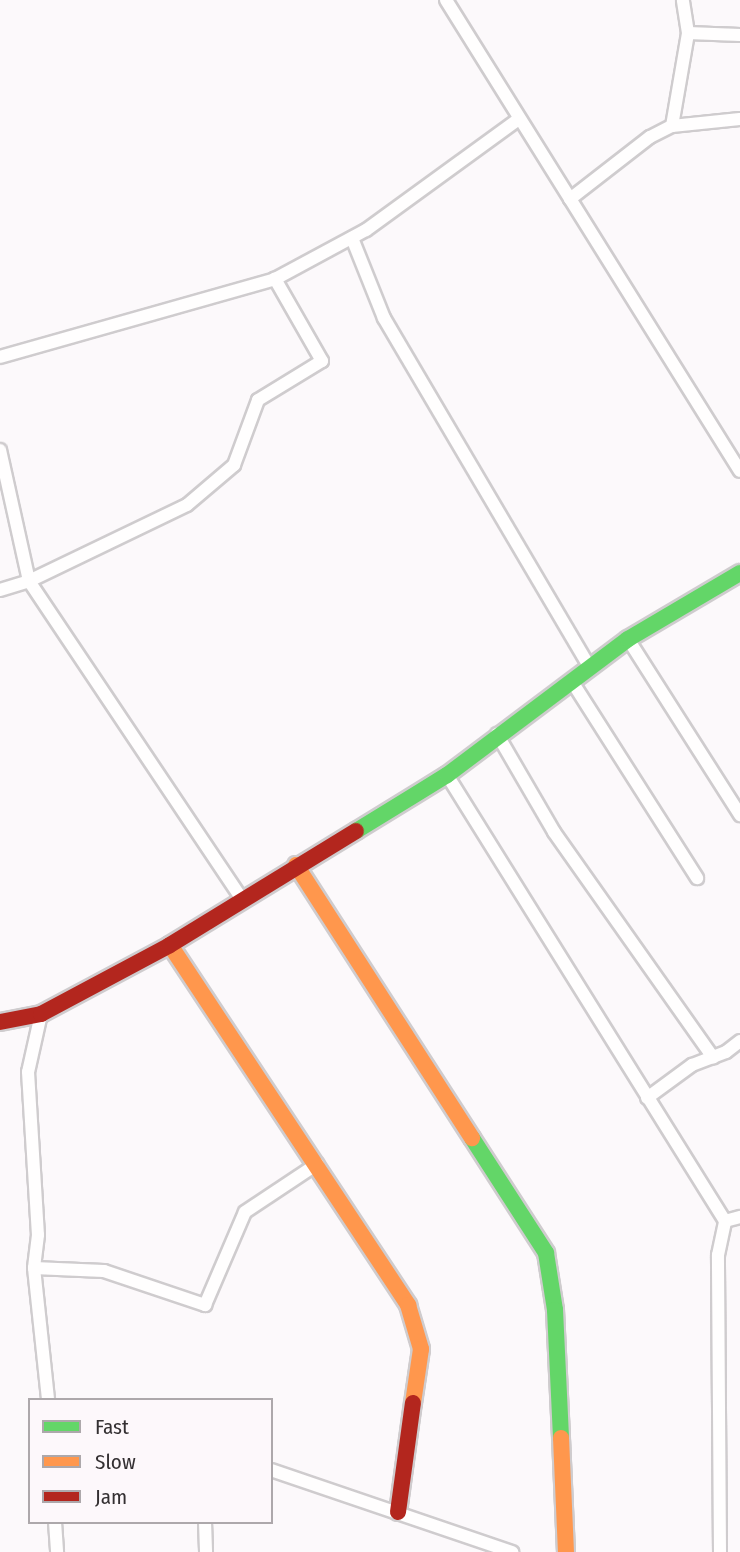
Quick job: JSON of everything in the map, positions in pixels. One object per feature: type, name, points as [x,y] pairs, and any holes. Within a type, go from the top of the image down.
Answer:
[{"type":"street","points":[[446,0],[740,471]]},
{"type":"street","points":[[672,126],[688,33],[683,0]]},
{"type":"street","points":[[688,33],[740,35]]},
{"type":"street","points":[[0,356],[275,279],[352,238],[519,119]]},
{"type":"street","points":[[570,199],[649,137],[672,126],[740,119]]},
{"type":"street","points":[[352,238],[384,318],[590,668]]},
{"type":"street","points":[[0,590],[29,581],[187,505],[234,465],[258,400],[322,361],[275,279]]},
{"type":"street","points":[[0,450],[4,490],[29,581],[241,898]]},
{"type":"street","points":[[0,1022],[41,1014],[170,945],[241,898],[447,775],[497,734],[628,639],[740,573]]},
{"type":"street","points":[[628,639],[740,815]]},
{"type":"street","points":[[571,680],[696,878]]},
{"type":"street","points":[[497,734],[554,832],[713,1057]]},
{"type":"street","points":[[447,775],[725,1221],[718,1255],[720,1552]]},
{"type":"street","points":[[296,865],[546,1253],[555,1310],[566,1552]]},
{"type":"street","points":[[170,945],[408,1305],[421,1349],[398,1512]]},
{"type":"street","points":[[41,1014],[28,1072],[38,1235],[34,1268],[48,1398]]},
{"type":"street","points":[[647,1098],[692,1065],[713,1057],[740,1041]]},
{"type":"street","points":[[34,1268],[104,1271],[205,1304],[245,1212],[317,1164]]},
{"type":"street","points":[[725,1221],[740,1217]]},
{"type":"street","points":[[273,1470],[512,1552]]},
{"type":"street","points":[[55,1524],[57,1552]]},
{"type":"street","points":[[205,1524],[206,1552]]},
{"type":"traffic: fast","points":[[356,831],[447,775],[628,639],[740,573]]},
{"type":"traffic: fast","points":[[472,1138],[546,1253],[555,1310],[561,1438]]},
{"type":"traffic: slow","points":[[296,865],[472,1138]]},
{"type":"traffic: slow","points":[[170,945],[408,1305],[421,1349],[413,1403]]},
{"type":"traffic: slow","points":[[561,1438],[566,1552]]},
{"type":"traffic: jam","points":[[0,1022],[41,1014],[170,945],[356,831]]},
{"type":"traffic: jam","points":[[398,1512],[413,1403]]}]
